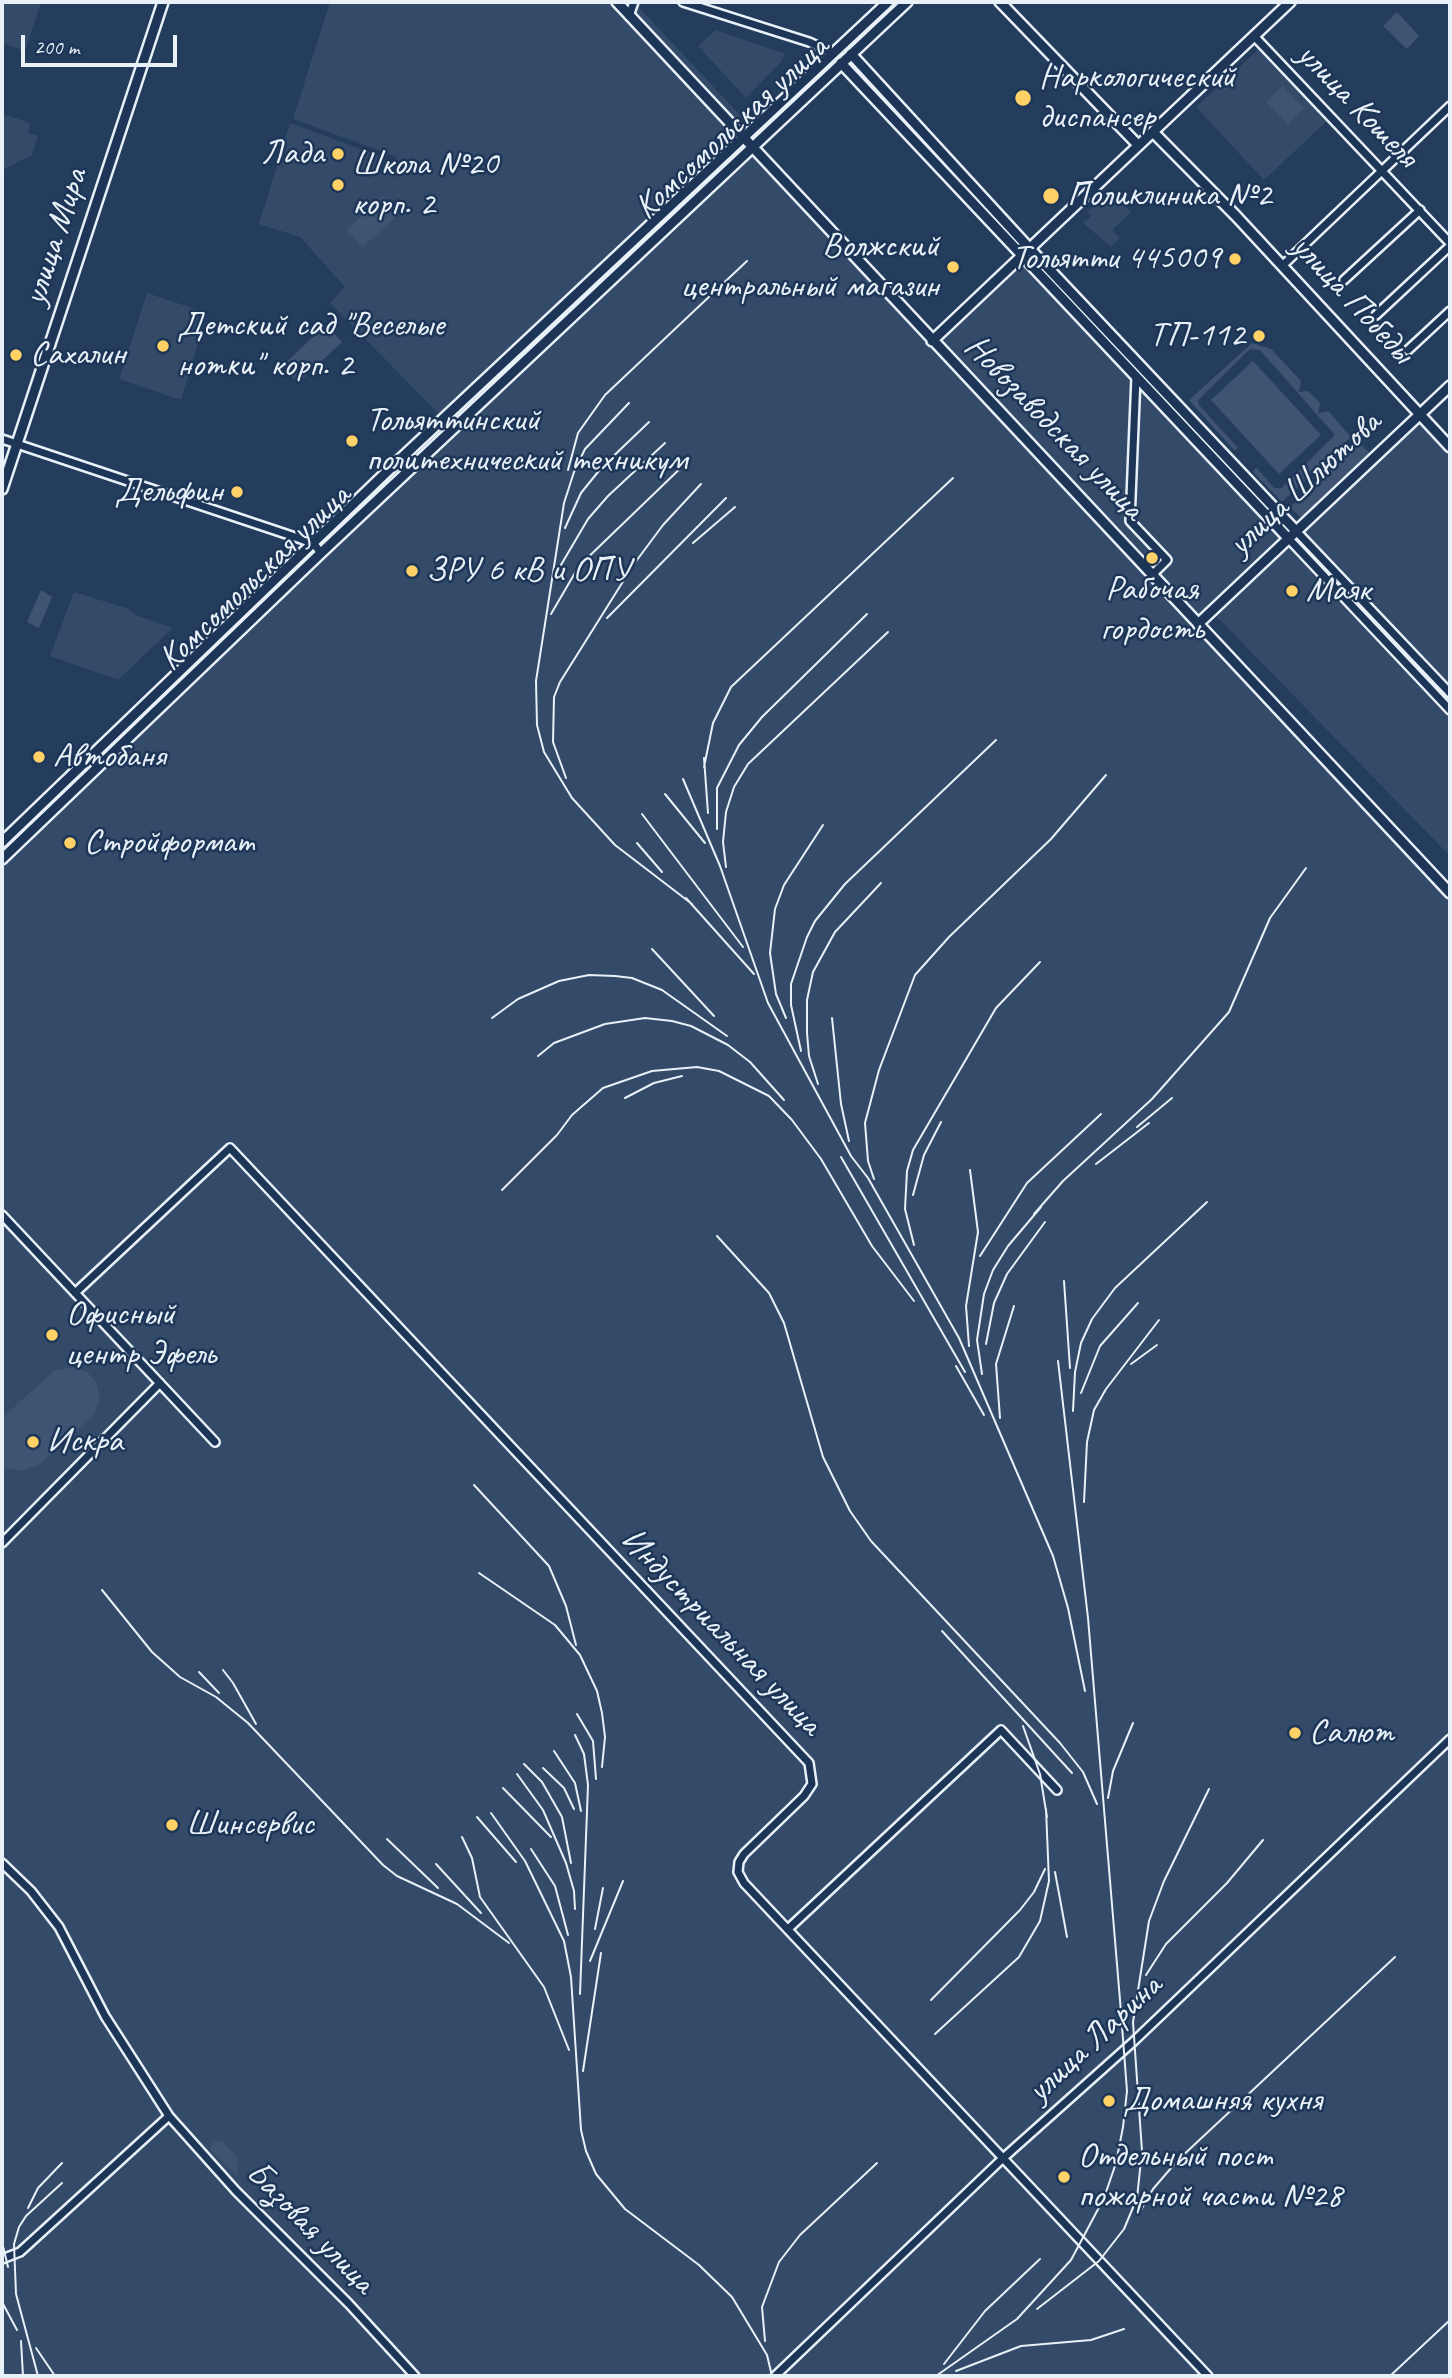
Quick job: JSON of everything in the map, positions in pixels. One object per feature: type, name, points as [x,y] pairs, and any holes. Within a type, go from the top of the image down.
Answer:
[{"type":"main road","name":"улица Мира","points":[[2,489],[163,2]]},
{"type":"main road","name":"Новозаводская улица","points":[[617,2],[1450,893]]},
{"type":"main road","name":"Комсомольская улица","points":[[2,842],[540,329],[888,2]]},
{"type":"main road","name":"Комсомольская улица","points":[[2,859],[321,553],[907,2]]},
{"type":"main road","points":[[1000,2],[1138,145]]},
{"type":"main road","points":[[932,341],[1290,2]]},
{"type":"main road","points":[[851,54],[1030,249],[1296,531]]},
{"type":"main road","points":[[841,63],[1288,538]]},
{"type":"main road","points":[[800,85],[809,94]]},
{"type":"main road","name":"улица Победы","points":[[1153,132],[1450,447]]},
{"type":"main road","name":"Комсомольская улица","points":[[618,257],[627,266]]},
{"type":"main road","points":[[540,329],[549,339]]},
{"type":"main road","name":"улица Шлютова","points":[[1198,624],[1450,386]]},
{"type":"main road","points":[[211,643],[219,652]]},
{"type":"main road","points":[[46,800],[55,809]]},
{"type":"street","points":[[629,16],[634,2]]},
{"type":"street","points":[[683,2],[809,42],[833,54]]},
{"type":"street","name":"улица Кошеля","points":[[1254,36],[1450,244]]},
{"type":"street","points":[[1282,266],[1450,106]]},
{"type":"street","points":[[1344,280],[1420,210]]},
{"type":"street","points":[[1376,315],[1450,244]]},
{"type":"street","points":[[1408,350],[1450,311]]},
{"type":"street","points":[[1136,377],[1130,521],[1167,560],[1153,574]]},
{"type":"street","points":[[2,439],[314,544],[321,553]]},
{"type":"street","points":[[1296,531],[1450,693]]},
{"type":"street","points":[[1288,538],[1450,710]]},
{"type":"street","name":"Индустриальная улица","points":[[75,1293],[230,1148],[809,1763],[812,1784],[804,1796],[744,1854],[738,1867],[744,1883],[1208,2376]]},
{"type":"street","points":[[2,1215],[215,1442]]},
{"type":"street","points":[[2,1543],[160,1383]]},
{"type":"street","points":[[788,1929],[1000,1730],[1057,1790]]},
{"type":"street","name":"улица Ларина","points":[[775,2376],[1002,2160],[1133,2042],[1450,1739]]},
{"type":"street","name":"Базовая улица","points":[[2,1863],[31,1891],[59,1927],[105,2016],[170,2116],[236,2191],[349,2304],[415,2376]]},
{"type":"street","points":[[2,2259],[20,2252],[170,2116]]},
{"type":"shaded area","points":[[2,2],[41,2],[25,51],[2,43]]},
{"type":"shaded area","points":[[330,2],[634,2],[751,127],[442,417],[330,303],[345,287],[300,237],[259,224],[290,123],[393,161],[397,157],[293,119]]},
{"type":"shaded area","points":[[1397,12],[1419,36],[1407,49],[1383,26]]},
{"type":"shaded area","points":[[716,30],[785,54],[781,62],[746,98],[698,46]]},
{"type":"shaded area","points":[[1259,49],[1327,121],[1264,180],[1196,107]]},
{"type":"shaded area","points":[[1283,86],[1304,108],[1288,124],[1266,102]]},
{"type":"shaded area","points":[[2,114],[31,123],[28,132],[38,136],[32,155],[2,170]]},
{"type":"shaded area","points":[[753,148],[1450,893],[1450,2376],[2,2376],[2,859]]},
{"type":"shaded area","points":[[1110,190],[1131,212],[1112,230],[1120,238],[1111,247],[1083,223],[1091,217],[1087,212],[1096,204],[1101,209],[1105,205],[1100,200]]},
{"type":"shaded area","points":[[382,196],[399,214],[363,247],[347,230]]},
{"type":"shaded area","points":[[1022,261],[1283,540],[1198,621],[936,342]]},
{"type":"shaded area","name":"Детский сад \"Веселые нотки\" корп. 2","points":[[147,293],[207,313],[181,400],[119,379]]},
{"type":"shaded area","points":[[326,325],[342,342],[298,383],[282,366]]},
{"type":"shaded area","points":[[1252,343],[1271,349],[1301,381],[1299,392],[1308,391],[1320,403],[1318,413],[1328,411],[1351,437],[1282,502],[1253,472],[1256,467],[1274,488],[1282,488],[1335,435],[1260,350],[1250,349],[1198,400],[1199,405],[1238,448],[1234,450],[1189,400]]},
{"type":"shaded area","points":[[1253,361],[1321,435],[1279,474],[1211,400]]},
{"type":"shaded area","points":[[1420,418],[1450,450],[1450,856],[1215,615]]},
{"type":"shaded area","points":[[1359,442],[1369,453],[1301,518],[1290,507]]},
{"type":"shaded area","points":[[41,590],[52,597],[39,628],[27,622]]},
{"type":"shaded area","points":[[74,592],[129,609],[133,614],[173,628],[118,680],[50,656]]},
{"type":"shaded area","name":"Искра","points":[[73,1367],[88,1373],[96,1382],[100,1397],[95,1414],[39,1465],[20,1471],[4,1467],[2,1418],[54,1371]]},
{"type":"shaded area","points":[[216,2141],[223,2142],[238,2158],[237,2176],[211,2150],[211,2145]]},
{"type":"railway","points":[[568,470],[578,433],[605,395],[747,261]]},
{"type":"railway","points":[[629,403],[585,449],[564,503],[536,681],[537,725],[544,752],[572,798],[615,845],[692,904]]},
{"type":"railway","points":[[565,528],[581,493],[602,467],[649,422]]},
{"type":"railway","points":[[558,570],[588,519],[608,496],[665,443]]},
{"type":"railway","points":[[551,614],[579,566],[688,461]]},
{"type":"railway","points":[[704,767],[713,723],[731,687],[953,478]]},
{"type":"railway","points":[[566,778],[553,742],[554,697],[560,682],[634,564],[663,525],[701,484]]},
{"type":"railway","points":[[607,618],[726,498]]},
{"type":"railway","points":[[693,543],[735,507]]},
{"type":"railway","points":[[717,829],[717,788],[739,745],[762,717],[867,614]]},
{"type":"railway","points":[[726,867],[723,842],[726,812],[734,787],[748,764],[888,632]]},
{"type":"railway","points":[[801,1051],[791,1005],[791,984],[815,921],[845,884],[996,740]]},
{"type":"railway","points":[[704,758],[708,813]]},
{"type":"railway","points":[[874,1179],[868,1161],[865,1123],[879,1070],[915,975],[949,937],[1051,839],[1106,775]]},
{"type":"railway","points":[[683,779],[720,866],[768,1003],[851,1156],[868,1178],[959,1338],[1053,1556],[1068,1608],[1085,1691]]},
{"type":"railway","points":[[665,794],[705,843]]},
{"type":"railway","points":[[642,814],[743,947]]},
{"type":"railway","points":[[786,1018],[776,994],[770,953],[775,909],[784,885],[823,825]]},
{"type":"railway","points":[[637,843],[662,872]]},
{"type":"railway","points":[[1034,1214],[1063,1181],[1152,1099],[1229,1012],[1270,918],[1306,868]]},
{"type":"railway","points":[[818,1084],[809,1056],[807,1033],[807,1000],[813,972],[835,932],[881,883]]},
{"type":"railway","points":[[686,898],[754,974]]},
{"type":"railway","points":[[652,949],[714,1016]]},
{"type":"railway","points":[[914,1245],[905,1209],[907,1171],[913,1150],[996,1008],[1040,962]]},
{"type":"railway","points":[[492,1018],[518,999],[559,981],[589,975],[615,976],[632,978],[662,990],[727,1036]]},
{"type":"railway","points":[[538,1056],[554,1043],[605,1024],[645,1018],[672,1021],[691,1026],[728,1045],[750,1062],[784,1100]]},
{"type":"railway","points":[[832,1018],[841,1104],[849,1141]]},
{"type":"railway","points":[[502,1190],[557,1135],[572,1115],[603,1088],[652,1071],[697,1067],[719,1071],[769,1096],[792,1120],[821,1159],[872,1246],[914,1301]]},
{"type":"railway","points":[[625,1098],[654,1083],[682,1076]]},
{"type":"railway","points":[[1137,1127],[1172,1098]]},
{"type":"railway","points":[[980,1256],[1027,1183],[1101,1114]]},
{"type":"railway","points":[[913,1195],[924,1155],[941,1122]]},
{"type":"railway","points":[[1096,1164],[1149,1123]]},
{"type":"railway","points":[[841,1157],[965,1372]]},
{"type":"railway","points":[[969,1346],[966,1306],[978,1232],[970,1170]]},
{"type":"railway","points":[[1073,1411],[1075,1372],[1081,1343],[1092,1319],[1115,1288],[1207,1202]]},
{"type":"railway","points":[[982,1374],[977,1340],[984,1294],[993,1270],[1008,1246],[1041,1207]]},
{"type":"railway","points":[[986,1344],[994,1303],[1007,1274],[1045,1222]]},
{"type":"railway","points":[[717,1236],[769,1293],[784,1323],[823,1457],[850,1511],[871,1541],[1060,1743],[1083,1772],[1097,1804]]},
{"type":"railway","points":[[1064,1281],[1070,1368]]},
{"type":"railway","points":[[1081,1393],[1100,1346],[1138,1303]]},
{"type":"railway","points":[[1000,1418],[996,1364],[1014,1306]]},
{"type":"railway","points":[[1084,1502],[1087,1442],[1094,1410],[1106,1389],[1159,1320]]},
{"type":"railway","points":[[1131,1364],[1157,1345]]},
{"type":"railway","points":[[936,2376],[1017,2319],[1071,2260],[1104,2198],[1116,2163],[1123,2127],[1127,2091],[1088,1618],[1058,1361]]},
{"type":"railway","points":[[956,1366],[984,1415]]},
{"type":"railway","points":[[474,1485],[549,1566],[566,1606],[576,1645]]},
{"type":"railway","points":[[479,1573],[555,1625],[580,1655],[597,1691],[602,1713],[605,1737],[602,1767]]},
{"type":"railway","points":[[102,1590],[152,1652],[180,1677],[216,1697],[248,1723],[383,1865],[397,1876],[457,1904],[509,1943]]},
{"type":"railway","points":[[942,1631],[1072,1773]]},
{"type":"railway","points":[[223,1670],[256,1724]]},
{"type":"railway","points":[[199,1672],[219,1693]]},
{"type":"railway","points":[[577,1714],[593,1741],[596,1779]]},
{"type":"railway","points":[[1108,1798],[1113,1771],[1133,1723]]},
{"type":"railway","points":[[1023,1726],[1040,1774],[1047,1817]]},
{"type":"railway","points":[[575,1735],[584,1754],[588,1785],[580,1994]]},
{"type":"railway","points":[[554,1751],[575,1783],[581,1811]]},
{"type":"railway","points":[[524,1764],[542,1782],[562,1817],[571,1863]]},
{"type":"railway","points":[[543,1768],[564,1788],[574,1809]]},
{"type":"railway","points":[[517,1774],[543,1810],[566,1863],[574,1891],[575,1909]]},
{"type":"railway","points":[[503,1788],[551,1837]]},
{"type":"railway","points":[[1037,2309],[1099,2261],[1124,2229],[1137,2198],[1142,2151],[1133,2022],[1149,1921],[1164,1881],[1209,1789]]},
{"type":"railway","points":[[935,2034],[1019,1957],[1040,1921],[1049,1881],[1046,1809]]},
{"type":"railway","points":[[491,1813],[525,1861],[564,1941],[571,1977],[581,2130],[596,2174],[625,2209],[699,2265],[732,2297],[767,2355],[772,2376]]},
{"type":"railway","points":[[477,1817],[516,1862]]},
{"type":"railway","points":[[462,1837],[472,1858],[480,1897],[544,1987],[569,2050]]},
{"type":"railway","points":[[387,1839],[438,1888]]},
{"type":"railway","points":[[1146,1975],[1166,1944],[1227,1883],[1263,1840]]},
{"type":"railway","points":[[531,1849],[555,1886],[568,1935]]},
{"type":"railway","points":[[436,1864],[481,1913]]},
{"type":"railway","points":[[931,2000],[1020,1910],[1034,1892],[1045,1869]]},
{"type":"railway","points":[[1055,1872],[1067,1937]]},
{"type":"railway","points":[[590,1961],[623,1881]]},
{"type":"railway","points":[[595,1929],[603,1888]]},
{"type":"railway","points":[[583,2071],[601,1953]]},
{"type":"railway","points":[[1138,2215],[1153,2189],[1178,2160],[1395,1957]]},
{"type":"railway","points":[[28,2208],[38,2188],[62,2163]]},
{"type":"railway","points":[[765,2341],[762,2307],[779,2262],[800,2235],[877,2163]]},
{"type":"railway","points":[[38,2376],[16,2294],[14,2244],[19,2227],[26,2216],[62,2183]]},
{"type":"railway","points":[[2,2242],[8,2267]]},
{"type":"railway","points":[[944,2364],[985,2311],[1040,2259]]},
{"type":"railway","points":[[2,2302],[17,2330]]},
{"type":"railway","points":[[1390,2376],[1450,2320]]},
{"type":"railway","points":[[956,2371],[1021,2346],[1091,2340],[1124,2329]]},
{"type":"railway","points":[[21,2341],[23,2376]]},
{"type":"railway","points":[[36,2348],[55,2376]]},
{"type":"place","name":"Наркологический диспансер","points":[[1023,98]]},
{"type":"place","name":"Лада","points":[[338,154]]},
{"type":"place","name":"Школа №20 корп. 2","points":[[338,185]]},
{"type":"place","name":"Поликлиника №2","points":[[1051,196]]},
{"type":"place","name":"Тольятти 445009","points":[[1235,259]]},
{"type":"place","name":"Волжский центральный магазин","points":[[953,267]]},
{"type":"place","name":"ТП-112","points":[[1259,336]]},
{"type":"place","name":"Детский сад \"Веселые нотки\" корп. 2","points":[[163,346]]},
{"type":"place","name":"Сахалин","points":[[16,355]]},
{"type":"place","name":"Тольяттинский политехнический техникум","points":[[352,441]]},
{"type":"place","name":"Дельфин","points":[[237,492]]},
{"type":"place","name":"Рабочая гордость","points":[[1152,558]]},
{"type":"place","name":"ЗРУ 6 кВ и ОПУ","points":[[412,571]]},
{"type":"place","name":"Маяк","points":[[1292,591]]},
{"type":"place","name":"Автобаня","points":[[39,757]]},
{"type":"place","name":"Стройформат","points":[[70,843]]},
{"type":"place","name":"Офисный центр Эфель","points":[[52,1335]]},
{"type":"place","name":"Искра","points":[[33,1442]]},
{"type":"place","name":"Салют","points":[[1295,1733]]},
{"type":"place","name":"Шинсервис","points":[[172,1825]]},
{"type":"place","name":"Домашняя кухня","points":[[1109,2101]]},
{"type":"place","name":"Отдельный пост пожарной части №28","points":[[1064,2177]]}]
